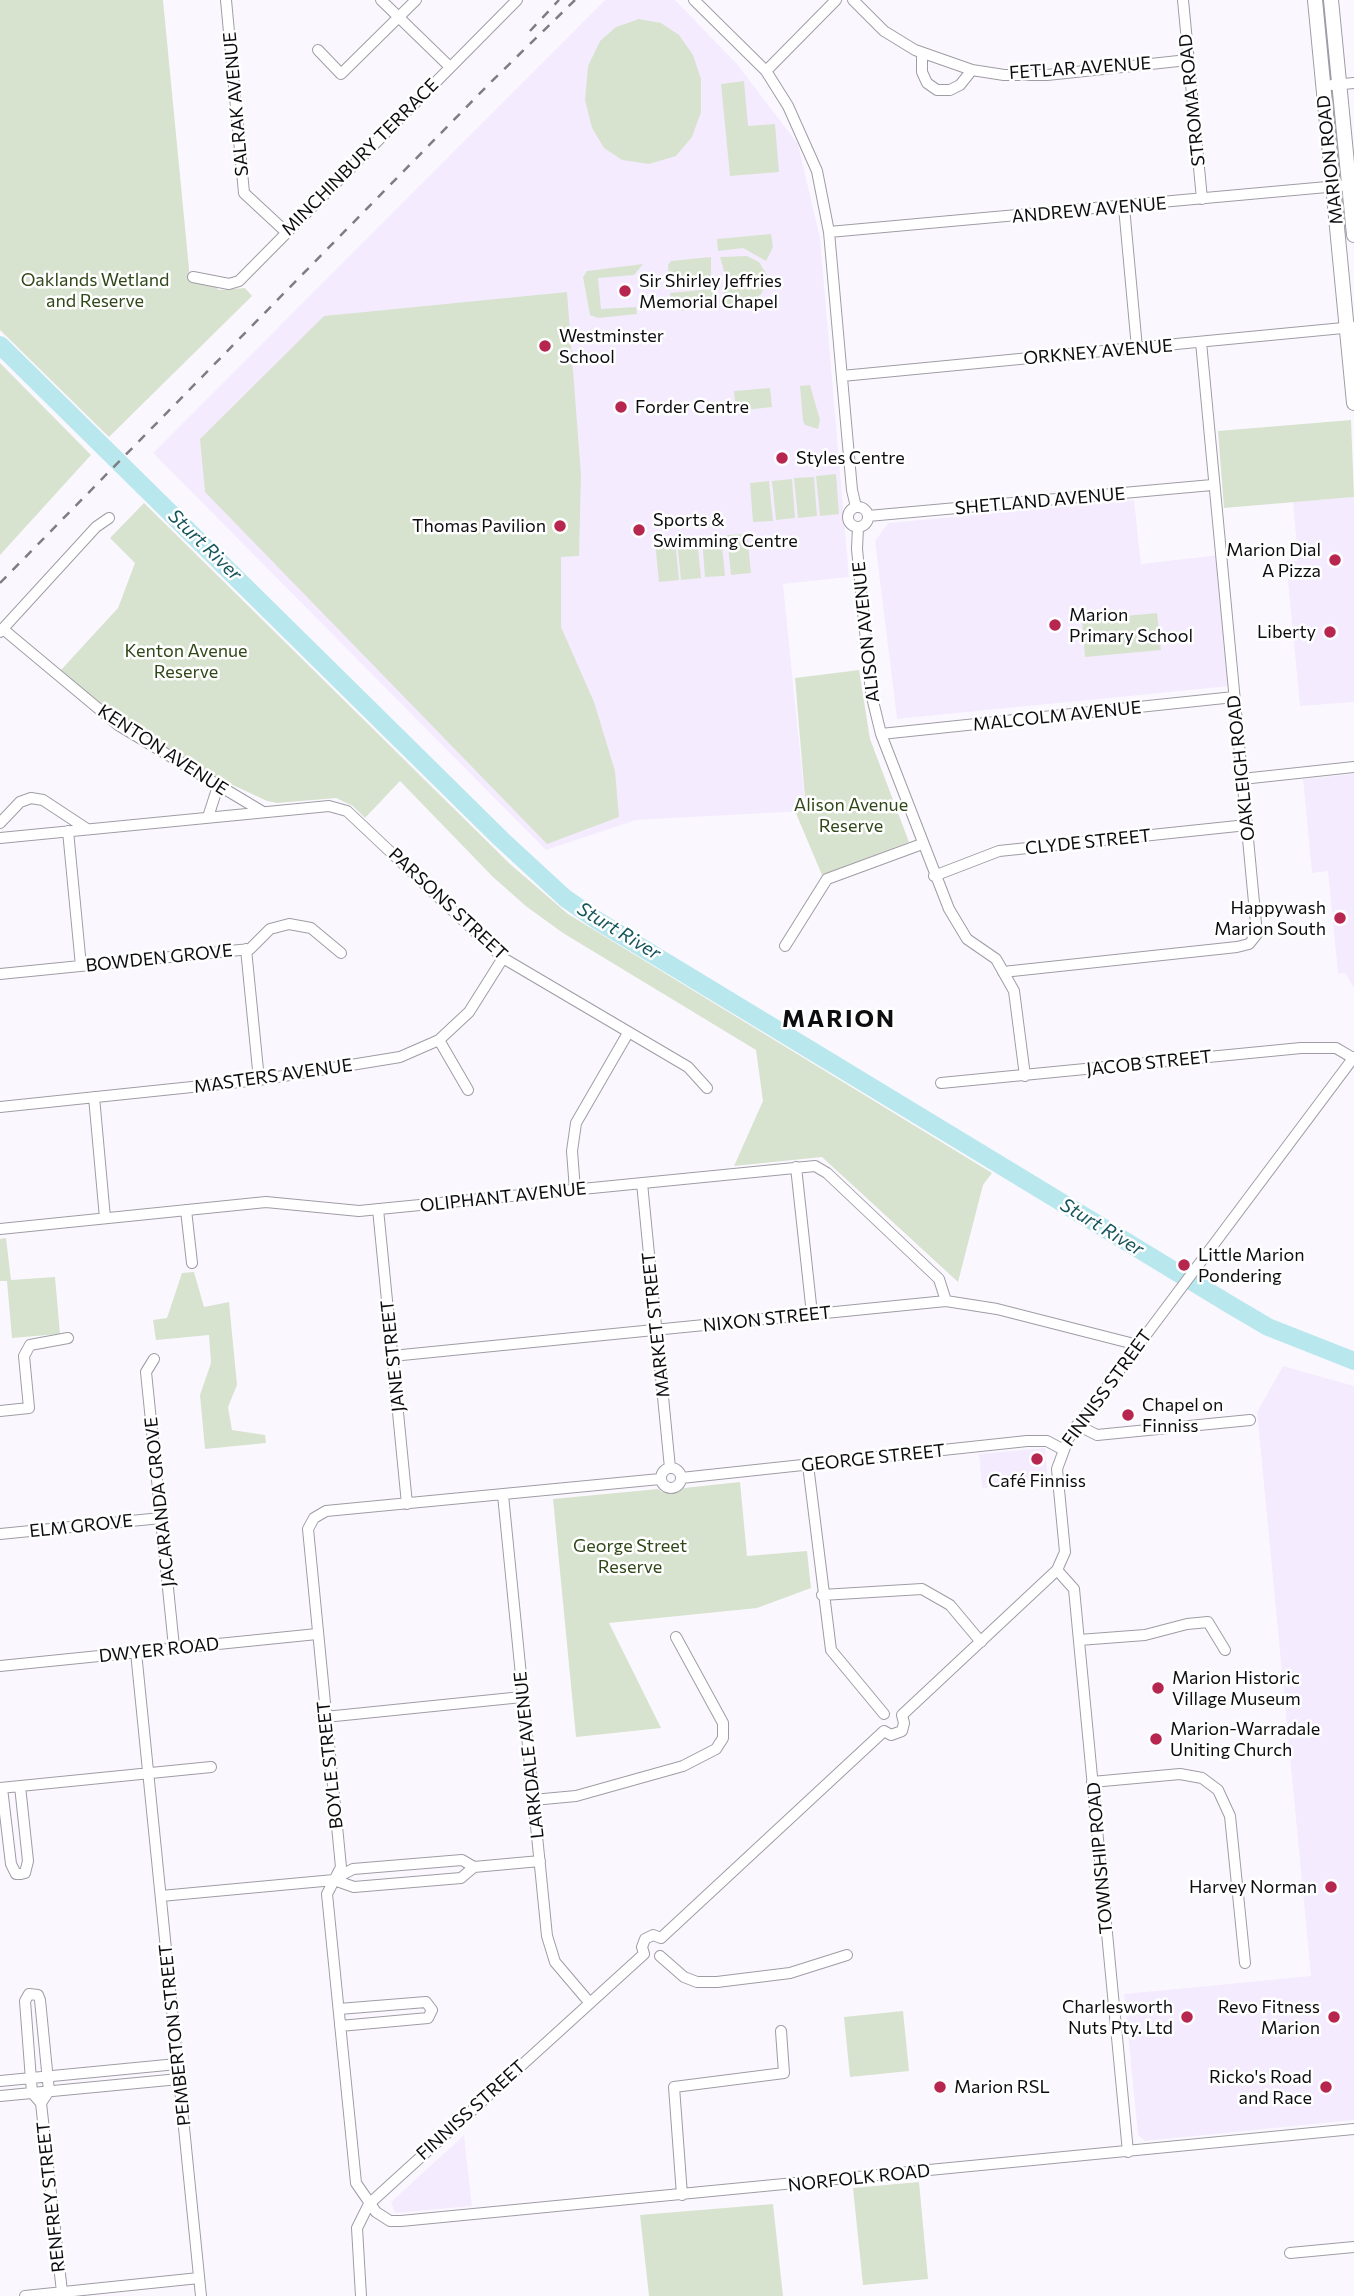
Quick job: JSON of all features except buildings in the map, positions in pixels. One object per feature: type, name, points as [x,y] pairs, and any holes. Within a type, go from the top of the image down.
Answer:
[{"type":"main road","name":"MARION ROAD","points":[[1315,0],[1332,187],[1351,328],[1354,403]]},
{"type":"main road","name":"MARION ROAD","points":[[1332,0],[1347,84],[1349,185],[1354,235]]},
{"type":"street","name":"SALRAK AVENUE","points":[[226,0],[244,192],[286,232]]},
{"type":"street","points":[[381,0],[450,66]]},
{"type":"street","points":[[318,50],[341,74],[416,0]]},
{"type":"street","name":"MINCHINBURY TERRACE","points":[[193,277],[229,284],[239,281],[517,0]]},
{"type":"street","points":[[694,0],[766,71],[788,106],[817,171],[830,232],[856,507]]},
{"type":"street","points":[[766,71],[836,0]]},
{"type":"street","name":"FETLAR AVENUE","points":[[853,0],[884,30],[922,53],[972,70],[1004,75],[1047,75],[1188,60]]},
{"type":"street","name":"STROMA ROAD","points":[[1183,0],[1202,199]]},
{"type":"street","points":[[922,53],[922,72],[927,83],[937,90],[950,90],[960,85],[972,70]]},
{"type":"street","points":[[1323,86],[1347,84]]},
{"type":"street","name":"ANDREW AVENUE","points":[[830,232],[1349,185]]},
{"type":"street","points":[[1124,207],[1137,348]]},
{"type":"street","points":[[1337,229],[1354,228]]},
{"type":"street","name":"ORKNEY AVENUE","points":[[842,376],[1351,328]]},
{"type":"street","name":"OAKLEIGH ROAD","points":[[1003,972],[1249,944],[1257,934],[1212,485],[1201,342]]},
{"type":"street","name":"SHETLAND AVENUE","points":[[868,516],[1212,485]]},
{"type":"street","points":[[856,507],[864,509],[868,516],[867,523],[858,527],[848,519],[849,513],[856,507]]},
{"type":"street","points":[[1,631],[96,527],[109,517]]},
{"type":"street","name":"ALISON AVENUE","points":[[858,527],[857,548],[871,693],[881,734],[934,876],[967,939],[996,959],[1014,991],[1019,1008],[1025,1076]]},
{"type":"street","name":"KENTON AVENUE","points":[[1,631],[118,725],[263,812]]},
{"type":"street","name":"MALCOLM AVENUE","points":[[881,734],[1234,698]]},
{"type":"street","points":[[1242,779],[1354,767]]},
{"type":"street","points":[[208,817],[218,786]]},
{"type":"street","points":[[0,823],[20,802],[31,798],[43,800],[87,829]]},
{"type":"street","name":"PARSONS STREET","points":[[0,838],[329,806],[347,811],[503,958],[688,1067],[707,1088]]},
{"type":"street","name":"CLYDE STREET","points":[[934,876],[999,851],[1247,825]]},
{"type":"street","points":[[68,831],[81,966]]},
{"type":"street","points":[[785,946],[827,879],[922,844]]},
{"type":"street","name":"BOWDEN GROVE","points":[[0,974],[246,949],[270,929],[296,924],[317,932],[341,953]]},
{"type":"street","points":[[246,949],[258,1080]]},
{"type":"street","name":"MASTERS AVENUE","points":[[0,1107],[258,1080],[384,1060],[439,1040],[469,1012],[503,958]]},
{"type":"street","points":[[575,1190],[572,1151],[576,1123],[628,1033]]},
{"type":"street","points":[[439,1040],[468,1090]]},
{"type":"street","name":"JACOB STREET","points":[[941,1083],[1315,1047],[1342,1049],[1354,1058]]},
{"type":"street","name":"FINNISS STREET","points":[[1058,1570],[1065,1552],[1057,1469],[1062,1449],[1077,1425],[1354,1058]]},
{"type":"street","points":[[94,1097],[105,1218]]},
{"type":"street","name":"OLIPHANT AVENUE","points":[[0,1229],[266,1202],[359,1211],[815,1166],[827,1173],[939,1279],[946,1301]]},
{"type":"street","points":[[796,1167],[812,1314]]},
{"type":"street","name":"MARKET STREET","points":[[642,1183],[670,1468]]},
{"type":"street","name":"JANE STREET","points":[[378,1209],[407,1504]]},
{"type":"street","points":[[186,1210],[192,1263]]},
{"type":"street","name":"NIXON STREET","points":[[392,1356],[946,1301],[997,1309],[1138,1345]]},
{"type":"street","points":[[0,1411],[32,1412],[24,1356],[30,1345],[68,1338]]},
{"type":"street","name":"JACARANDA GROVE","points":[[154,1359],[146,1372],[174,1647]]},
{"type":"street","points":[[1077,1425],[1097,1435],[1250,1420]]},
{"type":"street","name":"GEORGE STREET","points":[[681,1478],[1027,1441],[1047,1441],[1062,1449]]},
{"type":"street","points":[[808,1465],[822,1595],[831,1650],[884,1714]]},
{"type":"street","points":[[670,1468],[676,1469],[681,1478],[679,1484],[670,1489],[660,1479],[664,1470],[670,1468]]},
{"type":"street","points":[[407,1504],[660,1479]]},
{"type":"street","name":"LARKDALE AVENUE","points":[[503,1495],[547,1936],[555,1962],[589,2002]]},
{"type":"street","name":"BOYLE STREET","points":[[369,2204],[356,2183],[327,1895],[341,1867],[308,1529],[314,1518],[326,1511],[407,1504]]},
{"type":"street","name":"ELM GROVE","points":[[0,1534],[161,1518]]},
{"type":"street","points":[[902,1716],[1058,1570]]},
{"type":"street","name":"TOWNSHIP ROAD","points":[[1058,1570],[1074,1589],[1128,2152]]},
{"type":"street","points":[[822,1595],[922,1589],[950,1605],[981,1642]]},
{"type":"street","points":[[1079,1640],[1146,1635],[1187,1623],[1208,1622],[1225,1650]]},
{"type":"street","name":"DWYER ROAD","points":[[0,1666],[317,1634]]},
{"type":"street","points":[[533,1800],[576,1796],[670,1769],[716,1749],[723,1738],[723,1723],[676,1637]]},
{"type":"street","name":"PEMBERTON STREET","points":[[136,1652],[201,2296]]},
{"type":"street","points":[[325,1717],[522,1697]]},
{"type":"street","points":[[895,1712],[902,1716],[902,1731],[891,1735],[884,1731],[880,1722],[884,1714],[895,1712]]},
{"type":"street","points":[[661,1938],[884,1731]]},
{"type":"street","points":[[20,1786],[27,1861],[25,1872],[16,1874],[11,1864],[1,1788],[20,1786],[149,1773],[211,1767]]},
{"type":"street","points":[[1092,1782],[1180,1774],[1202,1778],[1218,1790],[1230,1816],[1245,1964]]},
{"type":"street","points":[[334,1880],[347,1871],[367,1868],[462,1860],[474,1867]]},
{"type":"street","points":[[162,1896],[334,1880],[354,1886],[461,1878],[474,1867],[540,1861]]},
{"type":"street","points":[[653,1935],[661,1938],[664,1949],[660,1955],[651,1958],[644,1954],[642,1947],[645,1939],[653,1935]]},
{"type":"street","name":"FINNISS STREET","points":[[361,2296],[357,2228],[369,2204],[644,1954]]},
{"type":"street","points":[[660,1955],[684,1977],[697,1982],[790,1973],[847,1955]]},
{"type":"street","points":[[35,1994],[40,2000],[49,2091],[41,2103],[32,2093],[31,2078],[24,2001],[26,1996],[35,1994]]},
{"type":"street","points":[[339,2009],[426,2002],[432,2010],[428,2018],[340,2026]]},
{"type":"street","points":[[682,2195],[674,2087],[784,2073],[781,2031]]},
{"type":"street","points":[[0,2081],[177,2064]]},
{"type":"street","points":[[0,2096],[179,2079]]},
{"type":"street","name":"RENFREY STREET","points":[[41,2103],[62,2292]]},
{"type":"street","name":"NORFOLK ROAD","points":[[369,2204],[390,2221],[401,2221],[1354,2129]]},
{"type":"street","points":[[1290,2253],[1354,2247]]},
{"type":"street","points":[[24,2296],[199,2278]]},
{"type":"shaded area","name":"Westminster School","points":[[605,0],[675,0],[737,64],[798,144],[820,238],[849,577],[783,584],[806,811],[636,820],[546,850],[153,453]]},
{"type":"shaded area","points":[[1354,497],[1354,702],[1300,706],[1286,561],[1298,561],[1293,502]]},
{"type":"shaded area","name":"Marion Primary School","points":[[1134,500],[1141,564],[1219,555],[1230,686],[897,719],[875,541],[888,523]]},
{"type":"shaded area","points":[[1354,774],[1354,988],[1345,973],[1338,974],[1328,871],[1312,873],[1303,779]]},
{"type":"shaded area","points":[[1283,1366],[1354,1386],[1354,2120],[1145,2141],[1138,2135],[1124,1994],[1311,1976],[1257,1412]]},
{"type":"shaded area","points":[[1045,1448],[1048,1481],[982,1488],[979,1454]]},
{"type":"shaded area","points":[[464,2135],[472,2206],[395,2213],[391,2202]]},
{"type":"green space","name":"Oaklands Wetland and Reserve","points":[[0,0],[163,0],[190,279],[209,281],[219,290],[245,288],[252,296],[109,437],[0,330]]},
{"type":"green space","points":[[639,19],[661,23],[679,35],[693,55],[701,79],[701,112],[692,137],[676,156],[649,164],[622,160],[604,148],[592,128],[585,100],[588,66],[600,41],[616,27]]},
{"type":"green space","points":[[744,81],[748,126],[775,124],[779,172],[730,176],[721,84]]},
{"type":"green space","points":[[771,234],[773,247],[766,261],[743,248],[718,251],[717,239]]},
{"type":"green space","points":[[747,256],[759,262],[767,275],[726,278],[720,257]]},
{"type":"green space","points":[[711,257],[711,277],[669,281],[668,265],[671,261]]},
{"type":"green space","points":[[643,264],[634,275],[598,278],[601,309],[636,307],[637,314],[598,318],[590,315],[583,277],[587,271]]},
{"type":"green space","points":[[767,282],[761,294],[751,303],[725,306],[724,292],[727,285]]},
{"type":"green space","points":[[712,289],[716,307],[678,311],[672,307],[670,293]]},
{"type":"green space","points":[[567,292],[581,475],[579,556],[561,557],[561,627],[594,702],[615,771],[619,817],[547,844],[205,492],[200,439],[324,316]]},
{"type":"green space","points":[[0,363],[91,455],[0,555]]},
{"type":"green space","points":[[810,385],[820,420],[818,429],[805,425],[803,421],[800,386]]},
{"type":"green space","points":[[770,388],[772,407],[736,411],[734,391]]},
{"type":"green space","points":[[1351,420],[1354,497],[1224,508],[1218,431]]},
{"type":"green space","points":[[836,474],[839,514],[820,516],[816,476]]},
{"type":"green space","points":[[814,477],[817,516],[798,518],[794,478]]},
{"type":"green space","points":[[792,479],[795,518],[776,520],[772,481]]},
{"type":"green space","points":[[769,481],[773,521],[753,522],[750,483]]},
{"type":"green space","name":"Kenton Avenue Reserve","points":[[144,503],[510,864],[568,914],[992,1173],[983,1185],[958,1282],[822,1157],[734,1166],[763,1101],[756,1050],[563,933],[527,907],[493,877],[400,781],[365,818],[353,806],[336,798],[277,803],[267,801],[220,779],[122,720],[60,671],[118,608],[135,563],[110,538]]},
{"type":"green space","points":[[747,534],[751,573],[731,575],[727,535]]},
{"type":"green space","points":[[721,536],[725,576],[705,577],[702,538]]},
{"type":"green space","points":[[697,538],[701,578],[681,580],[677,540]]},
{"type":"green space","points":[[675,540],[679,580],[659,582],[655,542]]},
{"type":"green space","points":[[1157,613],[1161,650],[1085,657],[1082,620]]},
{"type":"green space","name":"Alison Avenue Reserve","points":[[859,670],[870,739],[909,842],[822,875],[795,811],[806,810],[795,678]]},
{"type":"green space","points":[[6,1238],[11,1280],[55,1277],[60,1334],[12,1338],[7,1281],[0,1281],[0,1239]]},
{"type":"green space","points":[[194,1272],[204,1307],[229,1302],[237,1385],[228,1407],[232,1430],[265,1435],[266,1443],[205,1449],[200,1395],[211,1363],[209,1335],[156,1340],[153,1320],[167,1318],[182,1273]]},
{"type":"green space","name":"George Street Reserve","points":[[740,1482],[747,1556],[807,1551],[811,1588],[757,1608],[609,1623],[661,1728],[576,1737],[553,1499],[658,1489],[662,1492],[678,1491],[684,1488]]},
{"type":"green space","points":[[903,2011],[909,2071],[850,2077],[844,2017]]},
{"type":"green space","points":[[919,2182],[928,2279],[863,2285],[853,2188]]},
{"type":"green space","points":[[773,2204],[783,2296],[649,2296],[640,2215]]},
{"type":"waterway","name":"Sturt River","points":[[0,345],[501,839],[565,898],[598,921],[1268,1327],[1354,1361]]},
{"type":"railway","points":[[530,31],[559,0]]},
{"type":"railway","points":[[0,583],[490,83],[575,0]]},
{"type":"place","name":"Sir Shirley Jeffries Memorial Chapel","points":[[625,291]]},
{"type":"place","name":"Westminster School","points":[[545,346]]},
{"type":"place","name":"Forder Centre","points":[[621,407]]},
{"type":"place","name":"Styles Centre","points":[[782,458]]},
{"type":"place","name":"Thomas Pavilion","points":[[560,526]]},
{"type":"place","name":"Sports & Swimming Centre","points":[[639,530]]},
{"type":"place","name":"Marion Dial A Pizza","points":[[1335,560]]},
{"type":"place","name":"Marion Primary School","points":[[1055,625]]},
{"type":"place","name":"Liberty","points":[[1330,632]]},
{"type":"place","name":"Happywash Marion South","points":[[1340,918]]},
{"type":"place","name":"Little Marion Pondering","points":[[1184,1265]]},
{"type":"place","name":"Chapel on Finniss","points":[[1128,1415]]},
{"type":"place","name":"Café Finniss","points":[[1037,1459]]},
{"type":"place","name":"Marion Historic Village Museum","points":[[1158,1688]]},
{"type":"place","name":"Marion-Warradale Uniting Church","points":[[1156,1739]]},
{"type":"place","name":"Harvey Norman","points":[[1331,1887]]},
{"type":"place","name":"Charlesworth Nuts Pty. Ltd","points":[[1187,2017]]},
{"type":"place","name":"Revo Fitness Marion","points":[[1334,2017]]},
{"type":"place","name":"Marion RSL","points":[[940,2087]]},
{"type":"place","name":"Ricko's Road and Race","points":[[1326,2087]]},
{"type":"district","name":"MARION","points":[[839,1019]]}]
